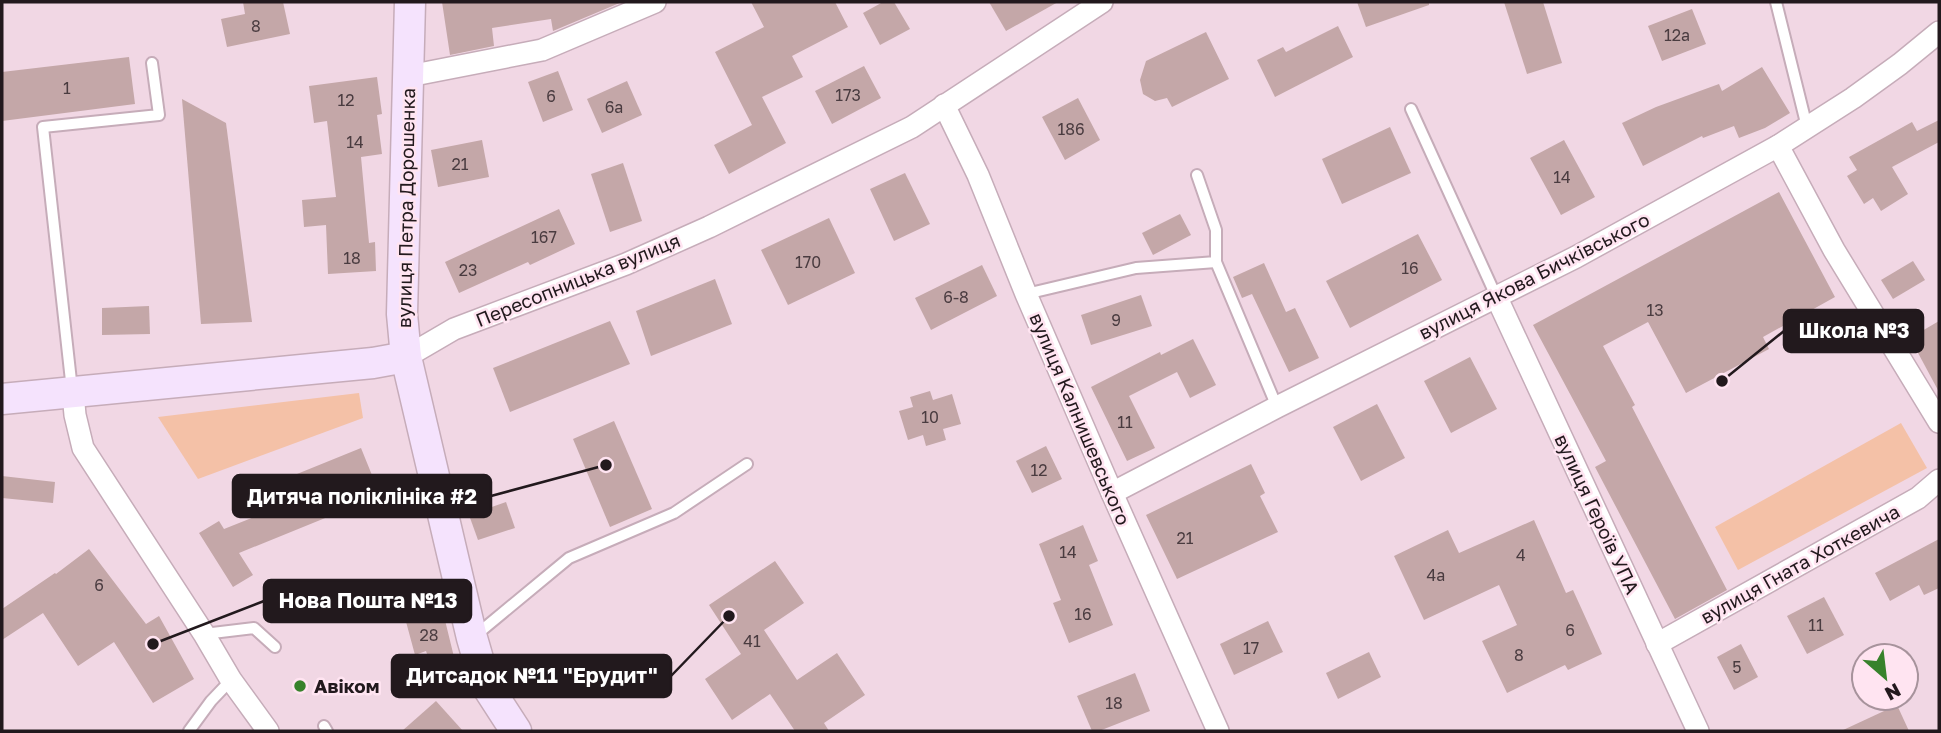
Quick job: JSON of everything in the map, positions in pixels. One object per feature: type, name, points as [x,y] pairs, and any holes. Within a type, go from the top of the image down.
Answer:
[{"type":"street","name":"вулиця Петра Дорошенка","points":[[410,2],[402,313],[406,357],[485,683],[516,731]]},
{"type":"street","points":[[409,76],[541,50],[655,2]]},
{"type":"street","name":"Пересопницька вулиця","points":[[2,399],[373,363],[406,357],[454,329],[626,264],[709,227],[912,127],[1102,2]]},
{"type":"street","name":"вулиця Якова Бичківського","points":[[1112,493],[1576,257],[1777,146],[1853,98],[1939,32]]},
{"type":"street","name":"вулиця Калнишевського","points":[[944,105],[978,175],[1026,294],[1217,731]]},
{"type":"street","points":[[1777,146],[1834,250],[1939,422]]},
{"type":"street","name":"вулиця Героїв УПА","points":[[1496,296],[1698,731]]},
{"type":"street","points":[[72,393],[83,448],[231,680],[268,731]]},
{"type":"street","name":"вулиця Гната Хоткевича","points":[[1657,644],[1918,498],[1939,480]]},
{"type":"lane","points":[[1776,2],[1807,127]]},
{"type":"lane","points":[[72,393],[43,127],[159,116],[152,63]]},
{"type":"lane","points":[[1411,109],[1496,296]]},
{"type":"lane","points":[[1197,175],[1216,230],[1216,262],[1277,407]]},
{"type":"lane","points":[[1026,294],[1136,268],[1216,262]]},
{"type":"lane","points":[[472,638],[569,558],[674,513],[747,464]]},
{"type":"lane","points":[[204,634],[254,628],[275,646]]},
{"type":"lane","points":[[189,731],[231,680]]},
{"type":"shaded area","points":[[359,393],[363,418],[198,479],[158,417]]},
{"type":"shaded area","points":[[1901,423],[1927,468],[1738,570],[1715,527]]},
{"type":"building","points":[[243,2],[283,2],[290,34],[227,47],[221,19],[245,14]]},
{"type":"building","points":[[442,2],[622,2],[553,31],[551,19],[492,28],[494,46],[450,55]]},
{"type":"building","points":[[751,2],[835,2],[848,27],[792,56],[803,77],[762,97],[786,143],[729,174],[714,145],[752,125],[715,52],[764,27]]},
{"type":"building","points":[[883,2],[894,2],[910,29],[880,45],[863,13]]},
{"type":"building","points":[[989,2],[1058,2],[1006,31]]},
{"type":"building","points":[[1357,2],[1429,2],[1429,5],[1366,27]]},
{"type":"building","points":[[1504,2],[1543,2],[1562,63],[1527,74]]},
{"type":"building","points":[[1692,9],[1706,44],[1662,61],[1648,26]]},
{"type":"building","points":[[1338,26],[1353,57],[1275,97],[1257,60],[1283,47],[1286,52]]},
{"type":"building","points":[[1206,32],[1229,79],[1172,107],[1167,98],[1155,101],[1143,94],[1140,80],[1146,61]]},
{"type":"building","points":[[129,57],[135,104],[2,121],[2,72]]},
{"type":"building","points":[[864,66],[881,98],[832,124],[815,91]]},
{"type":"building","points":[[1762,67],[1790,113],[1765,128],[1739,138],[1734,126],[1703,138],[1702,136],[1643,166],[1622,123],[1656,107],[1719,84],[1722,91]]},
{"type":"building","points":[[558,71],[573,110],[543,122],[528,82]]},
{"type":"building","points":[[377,77],[382,114],[377,115],[382,154],[361,157],[369,243],[375,242],[376,271],[328,274],[326,225],[304,227],[302,200],[336,197],[327,121],[314,123],[309,86]]},
{"type":"building","points":[[627,81],[642,115],[602,133],[587,99]]},
{"type":"building","points":[[1078,98],[1100,140],[1065,160],[1042,117]]},
{"type":"building","points":[[182,99],[226,123],[252,322],[201,324]]},
{"type":"building","points":[[1939,120],[1939,142],[1892,167],[1908,194],[1881,211],[1873,198],[1864,204],[1847,176],[1857,170],[1849,157],[1912,122],[1917,131]]},
{"type":"building","points":[[1390,127],[1411,173],[1342,204],[1322,159]]},
{"type":"building","points":[[482,140],[489,177],[438,187],[431,150]]},
{"type":"building","points":[[1564,140],[1595,197],[1561,215],[1530,158]]},
{"type":"building","points":[[623,163],[642,221],[610,232],[591,174]]},
{"type":"building","points":[[905,173],[930,224],[894,241],[870,189]]},
{"type":"building","points":[[1779,192],[1835,297],[1763,337],[1769,349],[1686,393],[1648,322],[1603,346],[1727,590],[1675,619],[1595,467],[1606,461],[1533,325]]},
{"type":"building","points":[[559,209],[575,244],[459,293],[445,262]]},
{"type":"building","points":[[1180,214],[1191,235],[1153,255],[1142,233]]},
{"type":"building","points":[[829,218],[855,273],[788,305],[761,250]]},
{"type":"building","points":[[1418,234],[1442,280],[1350,328],[1326,281]]},
{"type":"building","points":[[1913,261],[1925,280],[1893,299],[1881,280]]},
{"type":"building","points":[[1264,263],[1286,312],[1295,308],[1319,358],[1289,372],[1252,294],[1242,298],[1233,277]]},
{"type":"building","points":[[982,265],[997,296],[931,330],[915,298]]},
{"type":"building","points":[[715,279],[732,324],[651,356],[636,311]]},
{"type":"building","points":[[1141,295],[1152,326],[1091,345],[1081,315]]},
{"type":"building","points":[[149,306],[150,334],[102,335],[102,308]]},
{"type":"building","points":[[610,321],[630,364],[510,412],[493,368]]},
{"type":"building","points":[[1939,321],[1939,392],[1910,338]]},
{"type":"building","points":[[1193,339],[1216,385],[1190,398],[1177,372],[1129,396],[1155,448],[1127,461],[1091,387],[1160,352],[1161,355]]},
{"type":"building","points":[[1470,357],[1497,409],[1451,433],[1424,381]]},
{"type":"building","points":[[930,391],[933,400],[952,394],[961,424],[943,429],[946,440],[926,446],[923,435],[908,440],[899,411],[913,407],[910,397]]},
{"type":"building","points":[[1377,404],[1405,458],[1361,481],[1333,427]]},
{"type":"building","points":[[614,421],[652,509],[610,527],[573,439]]},
{"type":"building","points":[[1046,446],[1062,479],[1032,493],[1016,461]]},
{"type":"building","points":[[361,448],[376,485],[363,490],[367,501],[239,553],[253,575],[233,587],[199,533],[219,521],[224,529],[269,511],[260,489]]},
{"type":"building","points":[[1251,464],[1265,493],[1260,496],[1278,532],[1177,579],[1146,515]]},
{"type":"building","points":[[2,476],[55,482],[53,503],[2,498]]},
{"type":"building","points":[[506,502],[515,528],[478,540],[469,515]]},
{"type":"building","points":[[1534,520],[1566,593],[1573,590],[1602,654],[1568,670],[1565,665],[1507,693],[1482,641],[1517,625],[1499,585],[1424,620],[1394,556],[1448,530],[1459,553]]},
{"type":"building","points":[[1083,525],[1098,561],[1089,565],[1113,625],[1069,643],[1053,603],[1061,600],[1039,544]]},
{"type":"building","points":[[1939,539],[1939,588],[1924,595],[1919,585],[1890,601],[1875,573]]},
{"type":"building","points":[[89,549],[146,624],[159,616],[194,679],[153,703],[114,642],[78,666],[43,613],[2,640],[2,609]]},
{"type":"building","points":[[775,561],[804,603],[764,630],[797,680],[837,653],[865,695],[824,723],[829,731],[795,731],[770,694],[732,720],[705,679],[741,654],[709,605]]},
{"type":"building","points":[[1824,597],[1844,635],[1807,654],[1787,616]]},
{"type":"building","points":[[442,608],[454,657],[430,663],[426,651],[415,655],[405,618]]},
{"type":"building","points":[[1268,621],[1283,652],[1234,675],[1220,644]]},
{"type":"building","points":[[1741,644],[1758,677],[1734,690],[1717,657]]},
{"type":"building","points":[[1369,652],[1381,677],[1338,699],[1326,673]]},
{"type":"building","points":[[1135,673],[1150,711],[1099,731],[1092,731],[1077,696]]},
{"type":"building","points":[[436,701],[463,731],[402,731]]},
{"type":"building","points":[[1882,712],[1900,712],[1909,731],[1841,731]]},
{"type":"place","name":"Школа №3","points":[[1722,381]]},
{"type":"place","name":"Дитяча поліклініка #2","points":[[606,465]]},
{"type":"place","name":"Дитсадок №11 \"Ерудит\"","points":[[729,616]]},
{"type":"place","name":"Нова Пошта №13","points":[[153,644]]},
{"type":"place","name":"Авіком","points":[[300,686]]}]
